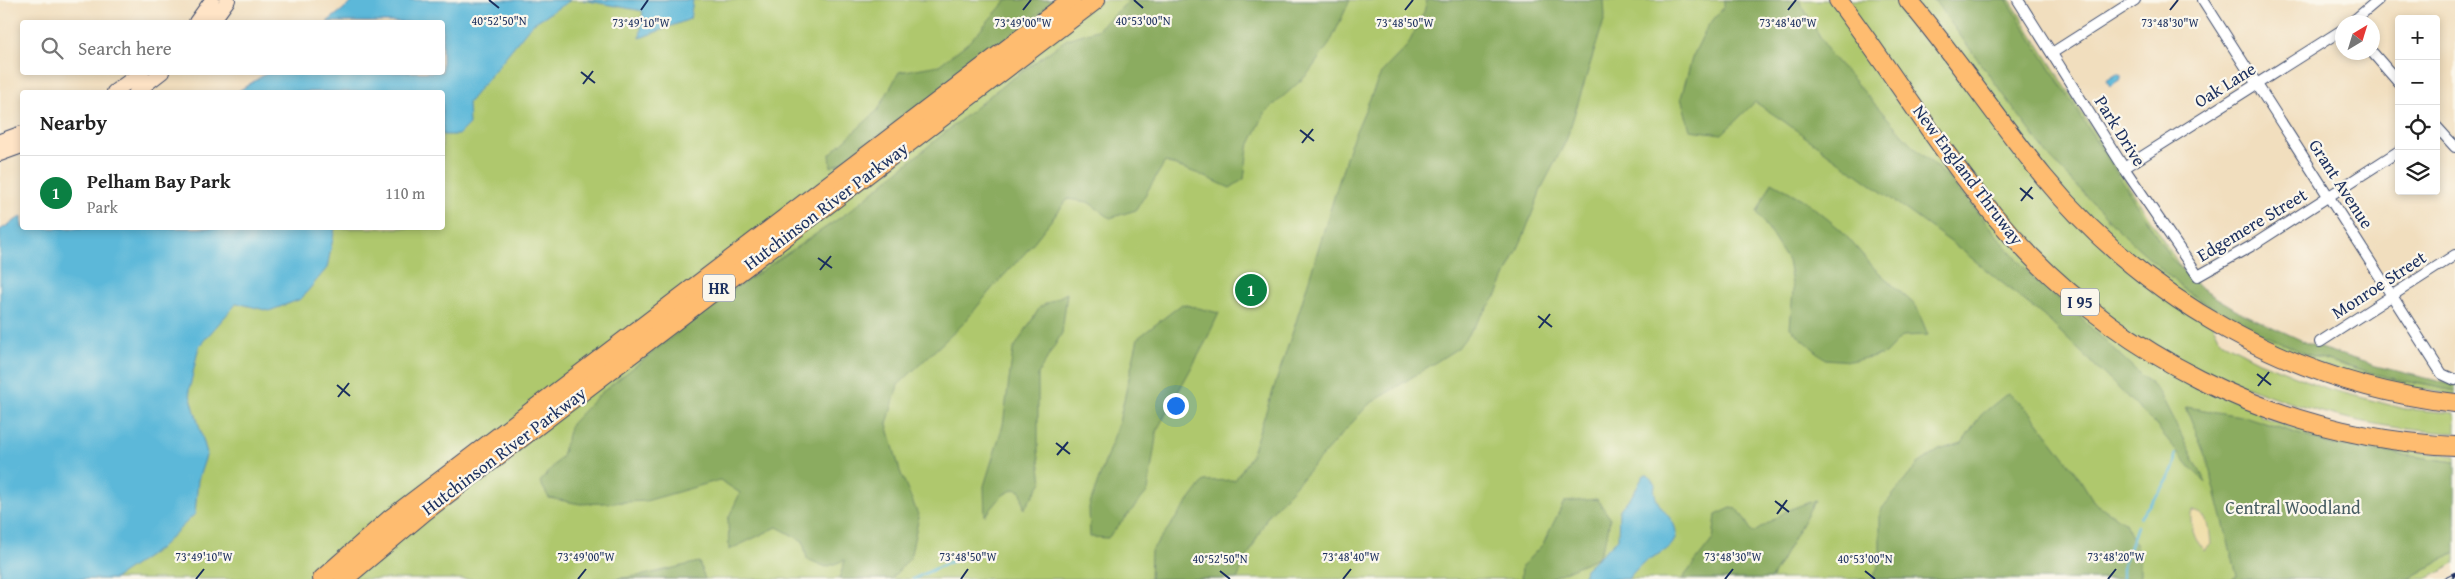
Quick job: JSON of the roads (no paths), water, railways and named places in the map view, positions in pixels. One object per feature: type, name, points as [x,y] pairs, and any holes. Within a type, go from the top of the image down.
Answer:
[{"type":"highway","name":"Hutchinson River Parkway","points":[[322,579],[390,519],[1071,0]]},
{"type":"highway","name":"Hutchinson River Parkway","points":[[344,579],[417,518],[1096,0]]},
{"type":"highway","name":"New England Thruway","points":[[1838,0],[1997,219],[2052,277],[2120,332],[2189,375],[2279,412],[2370,436],[2455,446]]},
{"type":"highway","points":[[1908,0],[1961,66],[2045,178],[2101,237],[2165,291],[2224,329],[2310,368],[2385,390],[2455,403]]},
{"type":"main road","points":[[197,20],[212,0]]},
{"type":"main road","points":[[213,20],[228,0]]},
{"type":"main road","points":[[117,90],[138,75]]},
{"type":"main road","points":[[139,90],[158,75]]},
{"type":"main road","points":[[0,140],[20,134]]},
{"type":"main road","points":[[0,154],[20,147]]},
{"type":"street","name":"Park Drive","points":[[2018,0],[2124,168],[2198,276]]},
{"type":"street","points":[[2052,53],[2135,0]]},
{"type":"street","name":"Grant Avenue","points":[[2203,0],[2442,374],[2455,380]]},
{"type":"street","points":[[2360,15],[2378,0]]},
{"type":"street","name":"Oak Lane","points":[[2124,168],[2335,34]]},
{"type":"street","points":[[2379,60],[2395,78]]},
{"type":"street","points":[[2440,130],[2455,147]]},
{"type":"street","name":"Edgemere Street","points":[[2198,276],[2253,245],[2395,154]]},
{"type":"street","name":"Monroe Street","points":[[2320,342],[2455,255]]},
{"type":"water","points":[[355,0],[571,0],[532,24],[468,103],[469,124],[458,135],[445,135],[445,90],[240,90],[264,75],[445,75],[445,20],[330,20]]},
{"type":"water","points":[[583,0],[693,0],[690,19],[640,38],[643,11]]},
{"type":"water","points":[[2117,73],[2121,75],[2121,79],[2110,86],[2106,80]]},
{"type":"water","points":[[20,217],[20,230],[335,230],[327,268],[301,299],[269,311],[237,303],[199,346],[189,391],[207,453],[198,480],[195,514],[159,549],[114,579],[0,579],[0,230]]},
{"type":"water","points":[[1644,475],[1648,475],[1655,484],[1657,500],[1674,525],[1676,532],[1673,543],[1666,550],[1644,562],[1628,579],[1583,579],[1585,569],[1618,539],[1619,510],[1633,494]]},
{"type":"waterway","points":[[2140,518],[2168,480],[2175,463],[2176,454]]},
{"type":"waterway","points":[[2122,579],[2122,569],[2137,526]]},
{"type":"waterway","points":[[913,579],[963,556],[986,552]]},
{"type":"railway","points":[[2445,579],[2455,574]]},
{"type":"place","name":"Pelham Bay Park","points":[[1251,290]]},
{"type":"park label","name":"Central Woodland","points":[[2293,508]]}]
